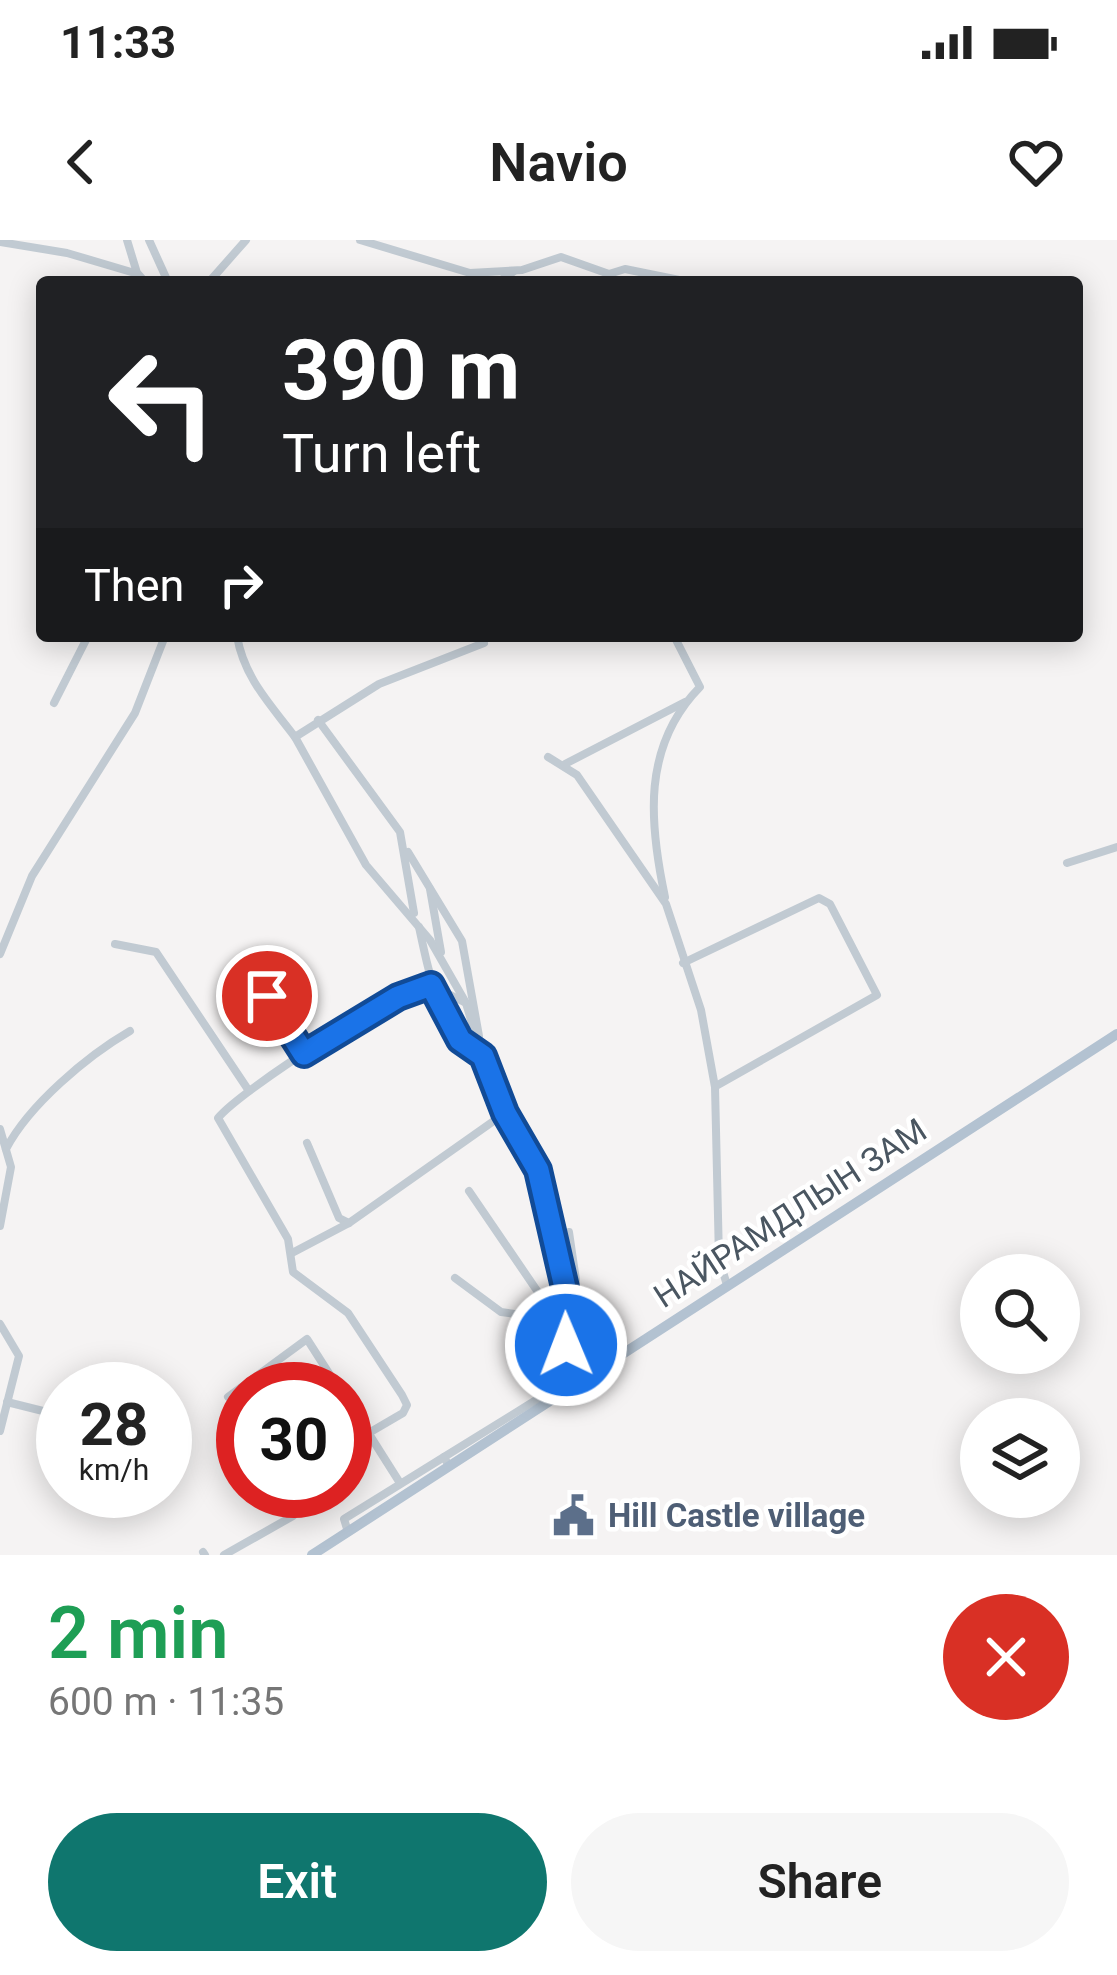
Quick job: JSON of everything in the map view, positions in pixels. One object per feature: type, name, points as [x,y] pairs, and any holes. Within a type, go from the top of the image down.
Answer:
[{"type":"main road","name":"НАЙРАМДЛЫН ЗАМ","points":[[312,1555],[447,1462],[608,1364],[1117,1034]]},
{"type":"street","points":[[127,240],[141,276]]},
{"type":"street","points":[[149,240],[165,276]]},
{"type":"street","points":[[219,276],[246,240]]},
{"type":"street","points":[[360,240],[470,273],[514,271],[561,257],[609,274],[625,269],[659,276]]},
{"type":"street","points":[[0,242],[67,253],[136,276]]},
{"type":"street","points":[[507,276],[514,271]]},
{"type":"street","points":[[54,703],[85,642]]},
{"type":"street","points":[[0,954],[32,876],[135,713],[163,642]]},
{"type":"street","points":[[242,642],[250,675],[278,720],[296,737],[366,865],[418,924],[466,1003],[505,1113],[538,1170],[572,1318],[608,1364]]},
{"type":"street","points":[[565,764],[685,702],[700,687],[677,642]]},
{"type":"street","points":[[296,737],[379,684],[484,643]]},
{"type":"street","points":[[685,702],[650,783],[666,904],[701,1010],[715,1087],[719,1259],[727,1285]]},
{"type":"street","points":[[318,720],[383,807],[462,940],[478,1043]]},
{"type":"street","points":[[548,757],[565,764],[666,904]]},
{"type":"street","points":[[1067,863],[1117,847]]},
{"type":"street","points":[[407,852],[406,885],[431,985],[460,1040],[483,1056]]},
{"type":"street","points":[[428,882],[442,961]]},
{"type":"street","points":[[683,963],[819,898],[830,904],[878,994],[824,1028],[735,1071],[715,1087]]},
{"type":"street","points":[[115,944],[156,952],[249,1091]]},
{"type":"street","points":[[372,1431],[403,1413],[407,1405],[347,1313],[293,1273],[292,1253],[266,1200],[218,1126],[218,1118],[230,1103],[398,997],[431,985],[466,1003]]},
{"type":"street","points":[[267,996],[304,1054]]},
{"type":"street","points":[[3,1152],[18,1127],[58,1091],[78,1064],[130,1031]]},
{"type":"street","points":[[292,1253],[349,1223],[505,1113]]},
{"type":"street","points":[[0,1129],[11,1167],[0,1226]]},
{"type":"street","points":[[307,1143],[338,1218],[349,1223]]},
{"type":"street","points":[[469,1191],[557,1320]]},
{"type":"street","points":[[558,1392],[575,1280],[569,1232]]},
{"type":"street","points":[[556,1249],[560,1372]]},
{"type":"street","points":[[455,1278],[501,1312],[557,1320]]},
{"type":"street","points":[[0,1324],[19,1356],[0,1431]]},
{"type":"street","points":[[276,1362],[307,1339],[322,1362]]},
{"type":"street","points":[[560,1372],[589,1339]]},
{"type":"street","points":[[7,1402],[36,1409]]},
{"type":"street","points":[[372,1442],[400,1484]]},
{"type":"street","points":[[348,1532],[344,1519],[447,1462]]},
{"type":"street","points":[[230,1553],[290,1518]]},
{"type":"place","name":"Hill Castle village","points":[[574,1515]]},
{"type":"route","points":[[267,996],[304,1054],[398,997],[431,985],[460,1040],[483,1056],[505,1113],[538,1170],[572,1318],[566,1345]]}]
